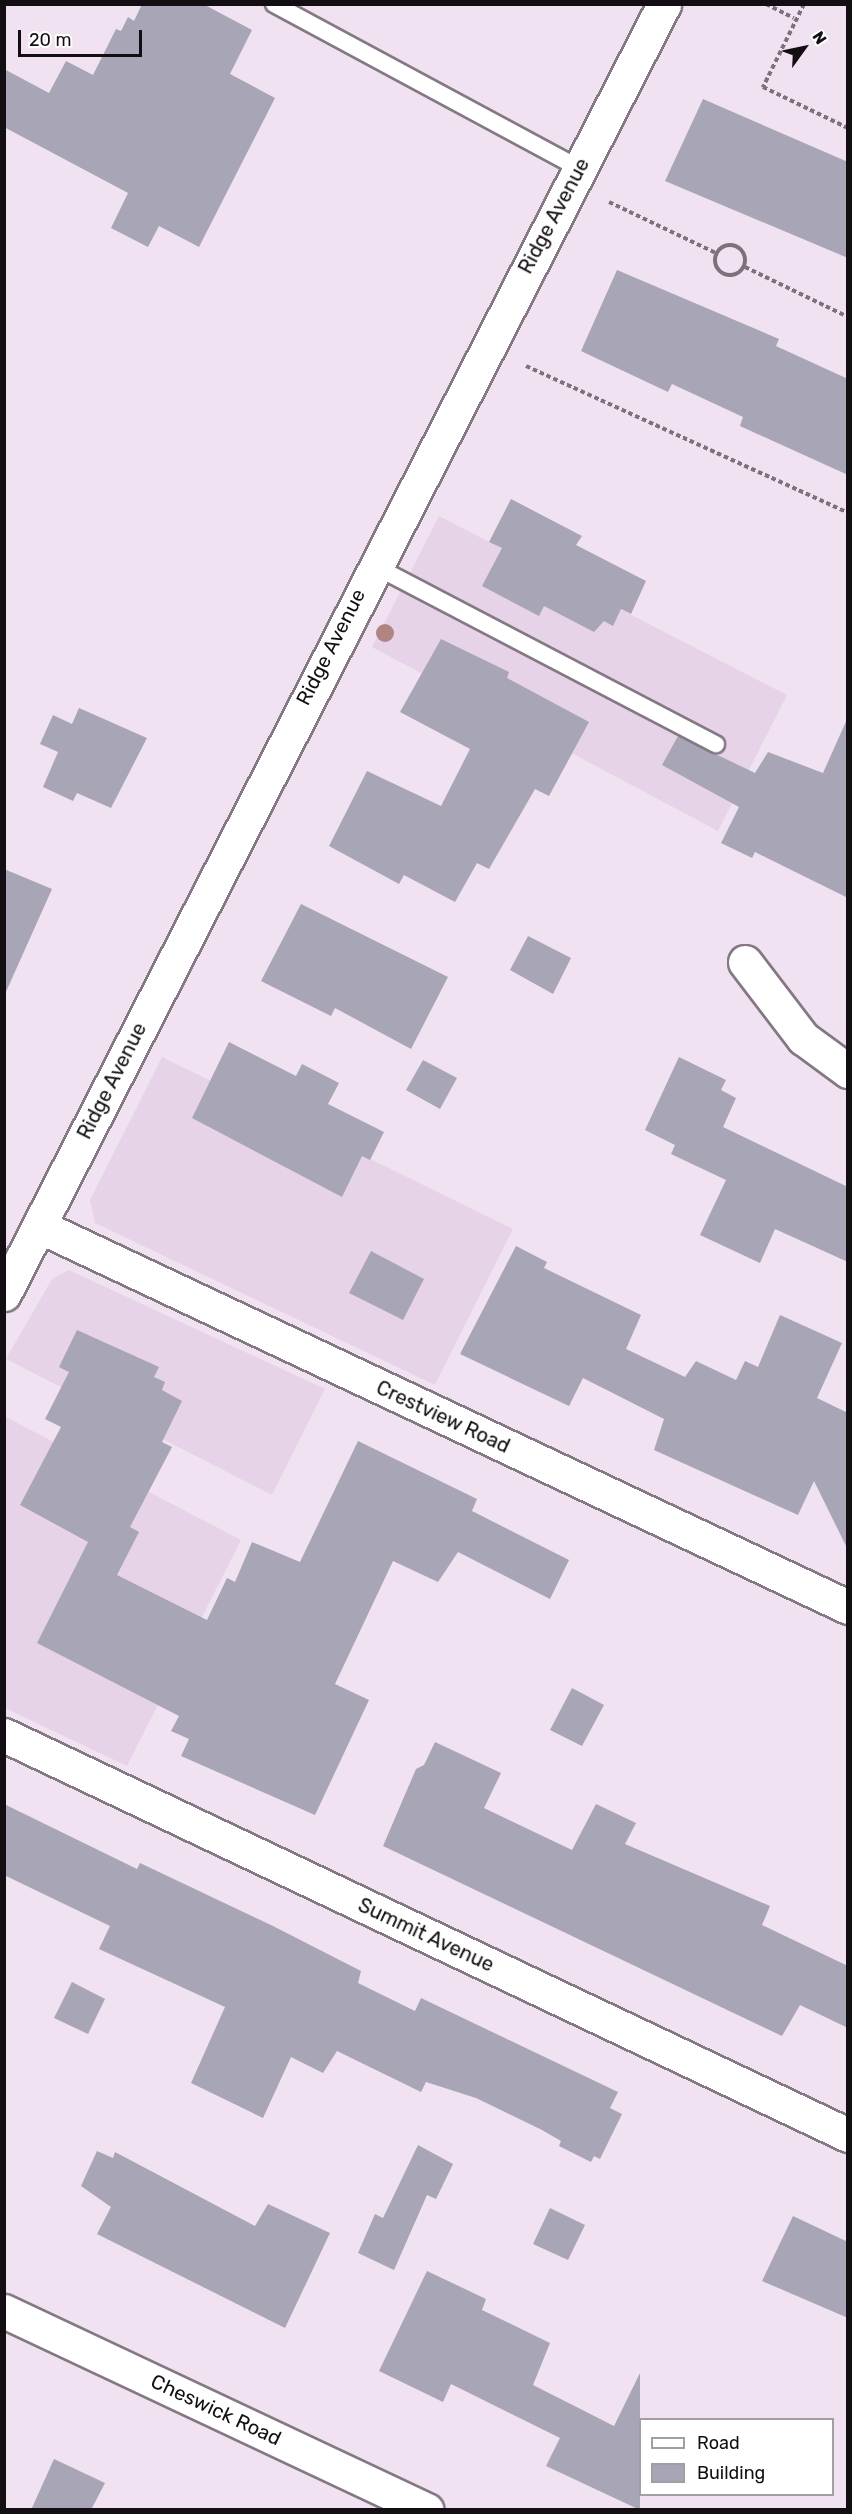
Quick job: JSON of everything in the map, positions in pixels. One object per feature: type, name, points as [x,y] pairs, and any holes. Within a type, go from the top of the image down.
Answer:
[{"type":"street","name":"Ridge Avenue","points":[[4,1294],[373,565],[579,168],[655,7]]},
{"type":"street","points":[[745,962],[803,1038],[848,1071]]},
{"type":"street","name":"Crestview Road","points":[[39,1226],[848,1607]]},
{"type":"street","name":"Summit Avenue","points":[[4,1735],[848,2135]]},
{"type":"street","name":"Cheswick Road","points":[[4,2311],[427,2510]]},
{"type":"lane","points":[[274,4],[579,168]]},
{"type":"lane","points":[[373,565],[716,744]]},
{"type":"path","points":[[766,4],[794,18]]},
{"type":"path","points":[[804,4],[794,18],[763,87],[848,128]]},
{"type":"path","points":[[609,202],[716,253]]},
{"type":"path","points":[[716,253],[732,244],[746,257],[745,267]]},
{"type":"path","points":[[716,253],[715,263],[728,275],[745,267]]},
{"type":"path","points":[[745,267],[848,317]]},
{"type":"path","points":[[526,366],[848,513]]},
{"type":"shaded area","points":[[439,516],[787,695],[718,831],[372,647]]},
{"type":"shaded area","points":[[162,1057],[513,1229],[435,1385],[95,1223],[90,1200]]},
{"type":"shaded area","points":[[69,1270],[325,1389],[272,1495],[6,1359],[52,1279]]},
{"type":"shaded area","points":[[4,1416],[241,1540],[127,1766],[5,1708]]},
{"type":"building","points":[[142,4],[203,4],[252,30],[230,74],[275,98],[199,247],[159,226],[148,247],[111,228],[128,193],[4,127],[4,69],[49,93],[66,61],[93,75],[116,29],[121,31],[128,17],[134,21]]},
{"type":"building","points":[[703,99],[848,162],[848,258],[665,181]]},
{"type":"building","points":[[617,270],[779,339],[776,346],[848,379],[848,475],[740,426],[743,417],[672,384],[668,392],[581,351]]},
{"type":"building","points":[[511,499],[582,536],[576,545],[646,581],[631,614],[621,609],[613,626],[604,621],[594,632],[544,606],[539,616],[482,586],[502,548],[489,542]]},
{"type":"building","points":[[441,639],[509,672],[507,678],[589,722],[549,796],[535,789],[489,869],[477,863],[455,902],[404,875],[399,884],[329,846],[367,771],[441,806],[470,749],[400,712]]},
{"type":"building","points":[[79,708],[147,738],[111,808],[77,793],[73,801],[43,787],[58,752],[40,744],[53,715],[72,724]]},
{"type":"building","points":[[848,717],[848,898],[755,852],[752,858],[721,843],[739,807],[662,765],[678,736],[755,773],[768,752],[823,773]]},
{"type":"building","points":[[4,869],[52,889],[5,994],[4,994]]},
{"type":"building","points":[[301,904],[448,977],[411,1049],[335,1008],[331,1016],[261,981]]},
{"type":"building","points":[[528,936],[571,958],[553,994],[510,970]]},
{"type":"building","points":[[229,1042],[296,1076],[302,1064],[339,1083],[328,1104],[384,1132],[370,1160],[362,1156],[342,1197],[192,1118]]},
{"type":"building","points":[[679,1057],[726,1080],[721,1090],[736,1098],[723,1127],[848,1187],[848,1262],[775,1229],[760,1263],[700,1235],[726,1180],[671,1154],[675,1145],[645,1130]]},
{"type":"building","points":[[423,1060],[457,1078],[440,1109],[406,1090]]},
{"type":"building","points":[[516,1246],[547,1262],[544,1268],[641,1315],[626,1349],[685,1377],[696,1361],[736,1380],[745,1361],[758,1367],[780,1315],[842,1343],[817,1398],[848,1413],[848,1550],[814,1481],[798,1515],[654,1450],[664,1419],[583,1378],[569,1406],[460,1354]]},
{"type":"building","points":[[371,1251],[424,1279],[403,1320],[349,1293]]},
{"type":"building","points":[[77,1330],[159,1367],[154,1377],[165,1382],[162,1390],[182,1401],[162,1442],[172,1447],[130,1527],[139,1532],[117,1575],[207,1620],[227,1578],[235,1582],[252,1542],[300,1562],[358,1441],[477,1499],[472,1511],[569,1560],[550,1599],[458,1552],[438,1582],[393,1561],[335,1684],[369,1700],[315,1815],[181,1756],[189,1739],[171,1731],[179,1716],[37,1643],[88,1542],[20,1505],[61,1427],[45,1419],[69,1372],[59,1367]]},
{"type":"building","points":[[572,1688],[604,1705],[582,1746],[550,1730]]},
{"type":"building","points":[[435,1742],[501,1773],[484,1808],[572,1850],[596,1804],[636,1823],[625,1844],[770,1906],[762,1925],[848,1966],[848,2028],[800,2005],[782,2036],[383,1846],[416,1769],[424,1765]]},
{"type":"building","points":[[4,1804],[137,1869],[140,1863],[273,1926],[361,1971],[358,1983],[415,2011],[421,1998],[618,2092],[610,2108],[622,2114],[600,2159],[594,2156],[591,2162],[559,2146],[561,2141],[542,2130],[476,2098],[426,2082],[421,2092],[337,2051],[323,2073],[291,2057],[263,2118],[191,2083],[225,2007],[99,1949],[110,1926],[4,1875]]},
{"type":"building","points":[[72,1982],[105,1999],[88,2034],[54,2018]]},
{"type":"building","points":[[418,2145],[453,2164],[436,2199],[427,2195],[394,2270],[358,2253],[375,2214],[383,2218]]},
{"type":"building","points":[[97,2151],[113,2158],[115,2152],[255,2226],[268,2204],[330,2233],[285,2328],[97,2234],[111,2207],[81,2186]]},
{"type":"building","points":[[550,2208],[585,2225],[568,2260],[533,2244]]},
{"type":"building","points":[[793,2216],[848,2242],[848,2318],[762,2281]]},
{"type":"building","points":[[427,2271],[486,2299],[482,2310],[550,2343],[533,2385],[614,2426],[640,2373],[640,2510],[546,2466],[560,2438],[451,2384],[443,2402],[379,2371]]},
{"type":"building","points":[[54,2459],[105,2483],[91,2510],[31,2510]]}]
